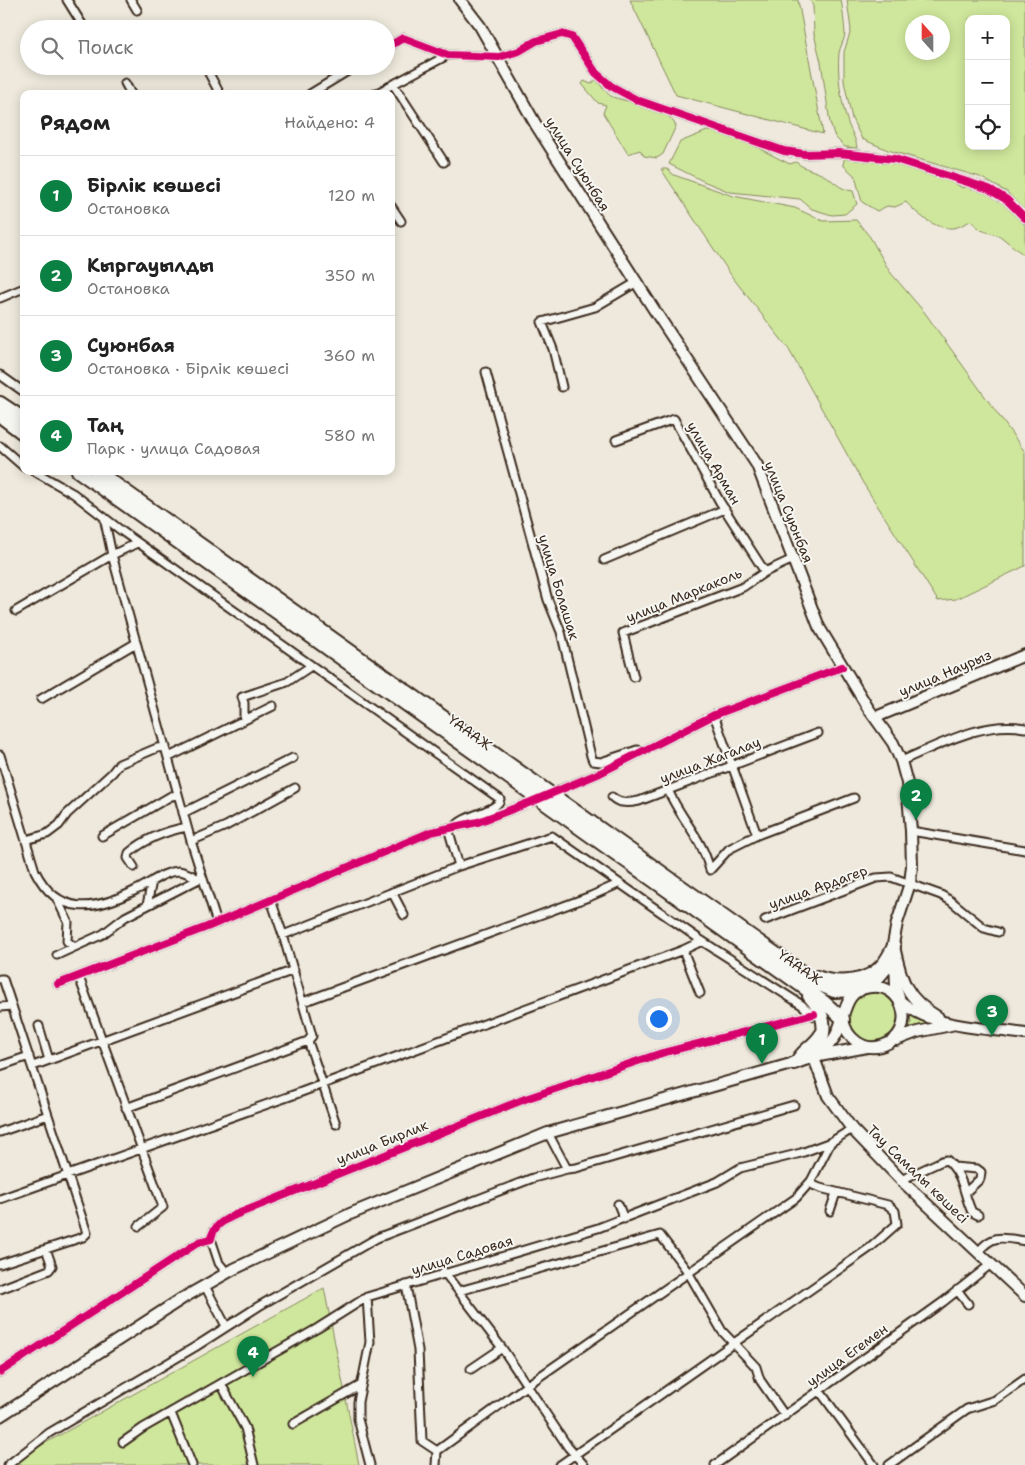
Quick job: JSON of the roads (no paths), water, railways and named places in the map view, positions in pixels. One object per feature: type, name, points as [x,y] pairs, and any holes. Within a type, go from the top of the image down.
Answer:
[{"type":"highway","points":[[0,402],[20,416]]},
{"type":"highway","points":[[0,416],[20,431]]},
{"type":"highway","name":"ҮАААЖ","points":[[84,475],[824,1002],[843,1019]]},
{"type":"highway","name":"ҮАААЖ","points":[[103,475],[824,988],[841,991],[862,989]]},
{"type":"highway","points":[[796,967],[830,981],[858,979],[880,967],[894,946]]},
{"type":"highway","points":[[794,1063],[806,1058],[815,1051],[824,1031],[819,1008],[803,988]]},
{"type":"main road","name":"улица Суюнбая","points":[[460,0],[480,26],[499,57],[536,125],[757,464],[819,627],[842,667],[893,743],[901,761],[907,783],[911,831],[912,866],[910,883],[897,923],[894,946],[886,971],[862,989]]},
{"type":"main road","name":"улица Наурыз","points":[[876,718],[1025,655]]},
{"type":"main road","points":[[890,1043],[900,1033],[903,1026],[904,1011],[896,987],[894,946]]},
{"type":"main road","points":[[894,946],[900,974],[910,994],[925,1008],[955,1025]]},
{"type":"main road","points":[[820,1056],[832,1042],[843,1019],[847,1002],[862,989],[879,987],[886,989],[920,1014],[955,1025],[1025,1034]]},
{"type":"main road","points":[[843,1019],[844,1026],[853,1040],[867,1047]]},
{"type":"main road","points":[[0,1416],[205,1286],[264,1252],[341,1218],[548,1133],[820,1056],[867,1047],[875,1048],[917,1032],[955,1025]]},
{"type":"main road","name":"Тау Самалы көшесі","points":[[820,1056],[828,1096],[852,1129],[901,1180],[1025,1296]]},
{"type":"street","points":[[67,0],[79,20]]},
{"type":"street","points":[[131,0],[137,10]]},
{"type":"street","points":[[395,43],[403,38],[448,54],[499,57],[562,34],[572,37],[596,72],[611,86],[637,100],[784,151],[805,154],[840,152],[894,159],[989,189],[1007,200],[1025,218]]},
{"type":"street","points":[[382,90],[448,54]]},
{"type":"street","points":[[210,75],[218,90]]},
{"type":"street","points":[[317,90],[341,75]]},
{"type":"street","points":[[125,82],[129,90]]},
{"type":"street","points":[[392,84],[444,162]]},
{"type":"street","points":[[395,212],[401,221]]},
{"type":"street","points":[[562,387],[552,349],[542,322],[595,307],[637,282]]},
{"type":"street","points":[[0,298],[20,290]]},
{"type":"street","name":"улица Болашак","points":[[486,372],[548,600],[561,632],[591,756],[594,761],[601,762],[624,753],[642,751]]},
{"type":"street","points":[[0,375],[20,389]]},
{"type":"street","name":"улица Арман","points":[[616,440],[674,419],[725,509],[765,572]]},
{"type":"street","points":[[1,449],[20,464]]},
{"type":"street","points":[[41,475],[74,494],[137,543],[500,799],[495,806],[460,820],[451,827]]},
{"type":"street","points":[[604,560],[725,509]]},
{"type":"street","points":[[103,517],[200,878],[217,923]]},
{"type":"street","points":[[16,610],[112,555],[137,543]]},
{"type":"street","name":"улица Маркаколь","points":[[634,677],[623,633],[743,587],[765,572],[793,559]]},
{"type":"street","points":[[42,700],[136,643]]},
{"type":"street","points":[[244,720],[242,697],[287,682],[311,666]]},
{"type":"street","points":[[560,790],[600,773],[714,714],[842,667]]},
{"type":"street","points":[[169,757],[273,706]]},
{"type":"street","points":[[714,714],[757,835]]},
{"type":"street","points":[[901,761],[963,736],[1010,726],[1025,728]]},
{"type":"street","name":"улица Жагалау","points":[[612,797],[615,800],[626,803],[639,801],[818,733]]},
{"type":"street","points":[[26,840],[55,829],[67,814],[112,773],[119,764],[157,748],[166,747]]},
{"type":"street","points":[[0,755],[35,870],[42,886],[56,898],[75,905],[94,907],[136,891],[162,876],[180,871],[200,878]]},
{"type":"street","points":[[183,813],[293,758]]},
{"type":"street","points":[[191,841],[226,826],[295,788]]},
{"type":"street","points":[[668,790],[676,809],[694,831],[710,870],[729,849],[757,835],[854,798]]},
{"type":"street","points":[[102,836],[178,794]]},
{"type":"street","points":[[58,984],[217,923],[395,846],[451,827],[478,822],[531,802]]},
{"type":"street","points":[[451,827],[460,866]]},
{"type":"street","points":[[134,867],[128,858],[129,853],[134,848],[155,836],[187,828]]},
{"type":"street","points":[[911,831],[1025,850]]},
{"type":"street","points":[[283,935],[460,866],[552,836],[581,855],[618,884],[814,1014],[819,1032],[808,1047],[798,1053],[794,1063]]},
{"type":"street","name":"улица Ардагер","points":[[765,920],[876,878],[892,877],[952,901],[984,928],[998,932]]},
{"type":"street","points":[[57,955],[103,934],[124,917],[200,878]]},
{"type":"street","points":[[147,905],[152,881]]},
{"type":"street","points":[[303,1002],[591,896],[618,884]]},
{"type":"street","points":[[392,892],[404,915]]},
{"type":"street","points":[[56,898],[68,922],[67,941],[74,947]]},
{"type":"street","points":[[126,1108],[308,1041],[312,1036],[294,970],[271,900]]},
{"type":"street","points":[[0,1199],[322,1084],[683,950],[702,941]]},
{"type":"street","points":[[683,950],[700,994]]},
{"type":"street","points":[[33,1066],[294,970]]},
{"type":"street","points":[[79,977],[163,1208],[139,1226]]},
{"type":"street","points":[[0,979],[3,979],[86,1227],[86,1235],[0,1264]]},
{"type":"street","points":[[0,1007],[12,1006]]},
{"type":"street","name":"улица Бирлик","points":[[0,1372],[199,1242],[211,1239],[214,1230],[220,1224],[235,1215],[504,1107],[662,1053],[814,1014]]},
{"type":"street","points":[[39,1026],[49,1060]]},
{"type":"street","points":[[308,1041],[336,1124]]},
{"type":"street","points":[[0,1066],[29,1056]]},
{"type":"street","points":[[8,1465],[49,1433],[195,1347],[226,1326],[377,1238],[533,1178],[576,1168],[794,1105]]},
{"type":"street","points":[[0,1132],[48,1115]]},
{"type":"street","name":"улица Садовая","points":[[123,1442],[367,1297],[444,1272],[624,1219],[717,1182],[740,1168],[801,1153],[831,1142],[852,1129]]},
{"type":"street","points":[[548,1133],[566,1169]]},
{"type":"street","points":[[436,1465],[437,1451],[526,1386],[796,1198],[811,1180],[831,1142]]},
{"type":"street","points":[[901,1180],[942,1160],[948,1160],[967,1191],[972,1212],[978,1215]]},
{"type":"street","points":[[954,1167],[977,1168],[981,1172],[980,1180],[967,1191]]},
{"type":"street","points":[[560,1465],[871,1247],[897,1224],[897,1216],[888,1204],[836,1193],[813,1185],[811,1180]]},
{"type":"street","points":[[830,1211],[836,1193]]},
{"type":"street","points":[[618,1204],[624,1219]]},
{"type":"street","points":[[459,1291],[660,1235],[688,1272],[712,1315],[732,1343],[756,1367],[760,1380],[785,1416]]},
{"type":"street","points":[[978,1251],[987,1241],[997,1237],[1025,1241]]},
{"type":"street","points":[[211,1239],[219,1263],[227,1273]]},
{"type":"street","points":[[0,1289],[49,1270],[52,1266],[46,1249]]},
{"type":"street","name":"улица Егемен","points":[[716,1465],[991,1264]]},
{"type":"street","points":[[444,1272],[502,1348],[574,1456],[578,1457],[584,1465]]},
{"type":"street","points":[[406,1285],[418,1359],[422,1441],[437,1451]]},
{"type":"street","points":[[205,1286],[226,1326]]},
{"type":"street","points":[[957,1290],[968,1304]]},
{"type":"street","points":[[367,1297],[370,1342],[358,1402],[358,1420],[370,1465]]},
{"type":"street","points":[[471,1369],[502,1348]]},
{"type":"street","points":[[889,1465],[967,1409],[995,1400],[1025,1379]]},
{"type":"street","points":[[221,1384],[245,1428],[254,1465]]},
{"type":"street","points":[[293,1424],[361,1385]]},
{"type":"street","points":[[820,1390],[874,1465]]},
{"type":"street","points":[[171,1413],[192,1465]]},
{"type":"place","name":"Кыргауылды","points":[[916,820]]},
{"type":"place","name":"Суюнбая","points":[[992,1036]]},
{"type":"place","name":"Бірлік көшесі","points":[[762,1064]]},
{"type":"place","name":"Таң","points":[[253,1377]]}]
